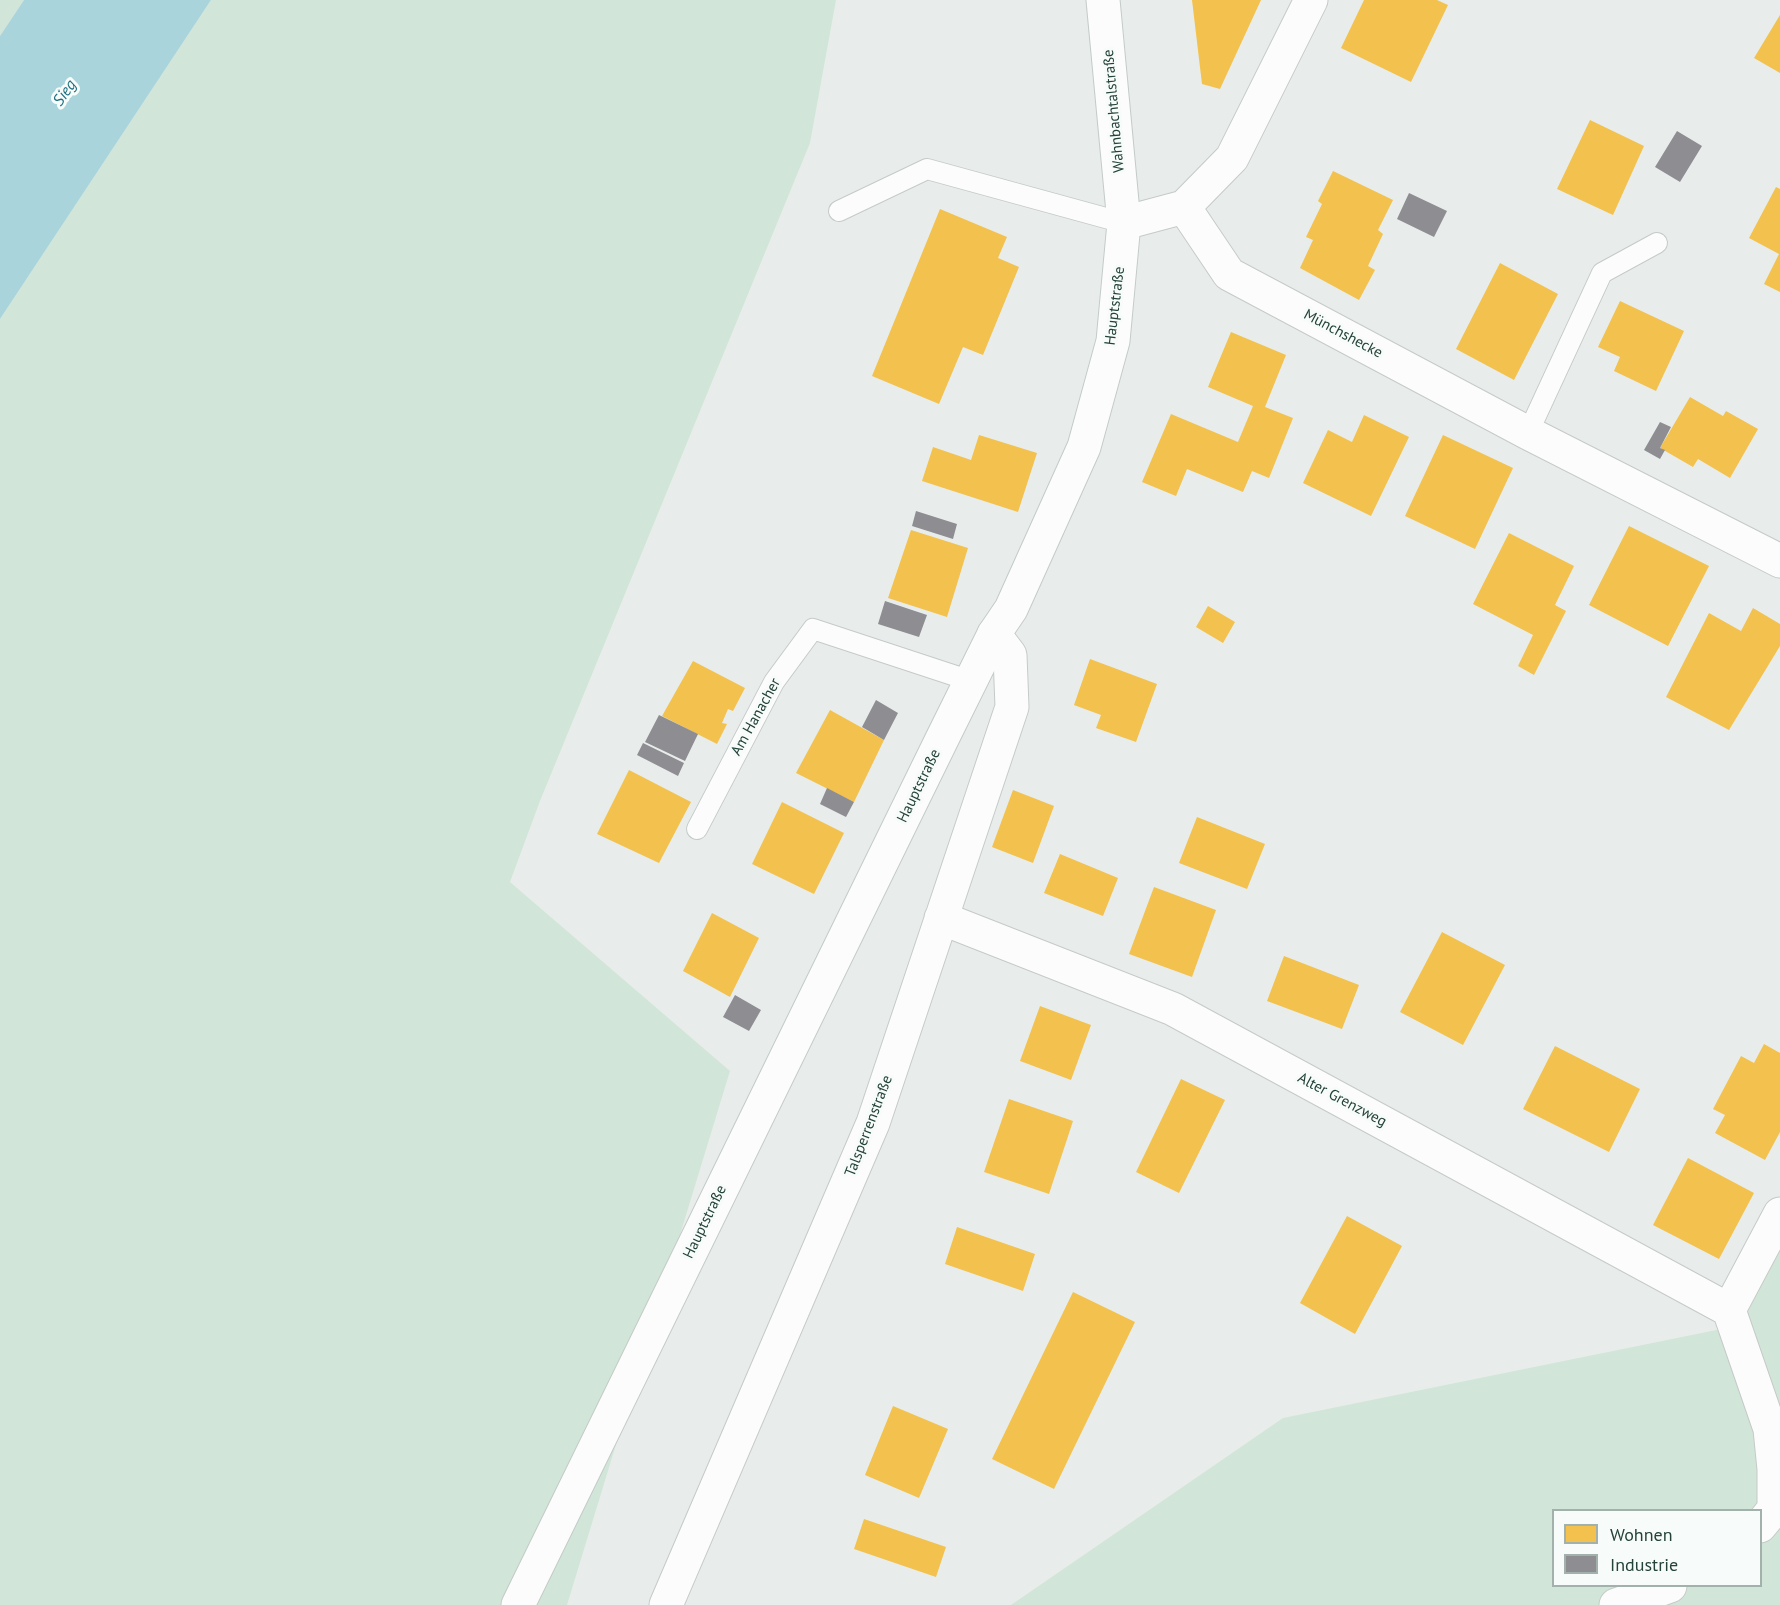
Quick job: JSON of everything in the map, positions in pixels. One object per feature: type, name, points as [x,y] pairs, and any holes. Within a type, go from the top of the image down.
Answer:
[{"type":"street","name":"Wahnbachtalstraße","points":[[1103,0],[1124,223]]},
{"type":"street","points":[[1124,223],[1184,207],[1232,158],[1311,0]]},
{"type":"street","name":"Münchshecke","points":[[1184,207],[1229,274],[1528,433],[1780,561]]},
{"type":"street","name":"Hauptstraße","points":[[518,1605],[994,634],[1011,609],[1084,447],[1113,341],[1124,223]]},
{"type":"street","name":"Talsperrenstraße","points":[[666,1605],[873,1123],[1012,707],[1010,655],[994,634]]},
{"type":"street","name":"Alter Grenzweg","points":[[941,918],[1173,1009],[1730,1310]]},
{"type":"street","points":[[1762,1525],[1774,1509],[1774,1469],[1770,1429],[1730,1310],[1780,1214]]},
{"type":"street","points":[[1617,1605],[1667,1587]]},
{"type":"lane","points":[[840,211],[927,169],[1124,223]]},
{"type":"lane","points":[[1528,433],[1602,273],[1657,243]]},
{"type":"lane","name":"Am Hanacher","points":[[697,829],[774,682],[813,629],[971,681]]},
{"type":"green space","points":[[0,0],[24,0],[0,36]]},
{"type":"green space","points":[[211,0],[836,0],[810,143],[540,801],[510,882],[730,1071],[567,1605],[0,1605],[0,319]]},
{"type":"green space","points":[[1780,1249],[1780,1605],[1011,1605],[1283,1418],[1741,1325]]},
{"type":"water","name":"Sieg","points":[[24,0],[211,0],[0,319],[0,36]]},
{"type":"building: Wohnen","points":[[1192,0],[1261,0],[1220,89],[1202,84]]},
{"type":"building: Wohnen","points":[[1364,0],[1437,0],[1448,5],[1411,82],[1341,48]]},
{"type":"building: Wohnen","points":[[1780,15],[1780,73],[1754,58]]},
{"type":"building: Wohnen","points":[[1590,120],[1644,146],[1613,215],[1557,189]]},
{"type":"building: Wohnen","points":[[1333,171],[1393,200],[1378,230],[1383,234],[1368,266],[1375,270],[1359,300],[1300,268],[1313,240],[1306,237],[1322,204],[1318,201]]},
{"type":"building: Wohnen","points":[[1776,187],[1780,189],[1780,292],[1764,284],[1779,254],[1749,238]]},
{"type":"building: Wohnen","points":[[940,209],[1007,237],[998,258],[1019,267],[983,355],[963,347],[939,404],[872,376]]},
{"type":"building: Wohnen","points":[[1500,263],[1558,294],[1514,380],[1456,349]]},
{"type":"building: Wohnen","points":[[1620,301],[1684,331],[1656,391],[1614,371],[1620,357],[1598,347]]},
{"type":"building: Wohnen","points":[[1231,332],[1286,355],[1265,407],[1293,418],[1269,478],[1252,471],[1243,492],[1187,469],[1176,496],[1142,482],[1171,414],[1238,442],[1253,406],[1208,387]]},
{"type":"building: Wohnen","points":[[1690,397],[1723,416],[1726,411],[1758,429],[1730,478],[1698,459],[1693,467],[1660,448]]},
{"type":"building: Wohnen","points":[[1364,415],[1409,437],[1371,516],[1303,483],[1328,430],[1352,442]]},
{"type":"building: Wohnen","points":[[979,435],[1037,453],[1018,512],[922,481],[933,447],[971,460]]},
{"type":"building: Wohnen","points":[[1443,435],[1513,468],[1475,549],[1405,516]]},
{"type":"building: Wohnen","points":[[1629,526],[1709,566],[1668,646],[1589,605]]},
{"type":"building: Wohnen","points":[[911,530],[968,548],[947,617],[888,598]]},
{"type":"building: Wohnen","points":[[1509,533],[1574,566],[1555,605],[1566,611],[1534,675],[1518,666],[1533,635],[1473,604]]},
{"type":"building: Wohnen","points":[[1208,606],[1235,622],[1223,643],[1196,627]]},
{"type":"building: Wohnen","points":[[1753,608],[1780,624],[1780,646],[1729,730],[1666,697],[1709,613],[1741,631]]},
{"type":"building: Wohnen","points":[[1090,659],[1157,684],[1136,742],[1096,728],[1101,715],[1074,705]]},
{"type":"building: Wohnen","points":[[693,661],[745,688],[733,711],[728,709],[722,723],[727,724],[717,744],[662,716]]},
{"type":"building: Wohnen","points":[[830,710],[884,740],[854,802],[796,773]]},
{"type":"building: Wohnen","points":[[629,770],[691,802],[659,863],[597,834]]},
{"type":"building: Wohnen","points":[[1013,790],[1054,806],[1033,863],[992,847]]},
{"type":"building: Wohnen","points":[[782,802],[844,833],[814,894],[752,864]]},
{"type":"building: Wohnen","points":[[1197,817],[1265,844],[1247,889],[1179,863]]},
{"type":"building: Wohnen","points":[[1060,854],[1118,878],[1103,916],[1044,893]]},
{"type":"building: Wohnen","points":[[1154,887],[1216,910],[1192,977],[1129,954]]},
{"type":"building: Wohnen","points":[[712,913],[759,938],[730,997],[683,971]]},
{"type":"building: Wohnen","points":[[1442,932],[1505,965],[1463,1045],[1400,1012]]},
{"type":"building: Wohnen","points":[[1284,956],[1359,985],[1342,1029],[1267,1001]]},
{"type":"building: Wohnen","points":[[1040,1006],[1091,1025],[1071,1080],[1020,1061]]},
{"type":"building: Wohnen","points":[[1764,1044],[1780,1053],[1780,1132],[1765,1160],[1715,1133],[1725,1115],[1713,1109],[1741,1056],[1754,1063]]},
{"type":"building: Wohnen","points":[[1555,1046],[1640,1089],[1609,1152],[1523,1109]]},
{"type":"building: Wohnen","points":[[1181,1079],[1225,1100],[1179,1193],[1136,1172]]},
{"type":"building: Wohnen","points":[[1009,1099],[1073,1121],[1049,1194],[984,1172]]},
{"type":"building: Wohnen","points":[[1688,1158],[1754,1193],[1719,1259],[1653,1225]]},
{"type":"building: Wohnen","points":[[1347,1216],[1402,1246],[1355,1334],[1300,1303]]},
{"type":"building: Wohnen","points":[[957,1227],[1035,1254],[1023,1291],[945,1264]]},
{"type":"building: Wohnen","points":[[1073,1292],[1135,1322],[1054,1489],[992,1459]]},
{"type":"building: Wohnen","points":[[893,1406],[948,1429],[919,1498],[865,1475]]},
{"type":"building: Wohnen","points":[[864,1519],[946,1547],[936,1577],[854,1549]]},
{"type":"building: Industrie","points":[[1677,131],[1702,146],[1680,182],[1655,167]]},
{"type":"building: Industrie","points":[[1409,193],[1447,211],[1434,237],[1397,219]]},
{"type":"building: Industrie","points":[[1660,422],[1671,427],[1660,448],[1665,450],[1660,459],[1644,450]]},
{"type":"building: Industrie","points":[[916,511],[957,524],[953,539],[912,526]]},
{"type":"building: Industrie","points":[[885,601],[927,615],[919,637],[878,624]]},
{"type":"building: Industrie","points":[[876,700],[898,713],[884,740],[862,727]]},
{"type":"building: Industrie","points":[[659,715],[698,734],[685,761],[645,742]]},
{"type":"building: Industrie","points":[[643,743],[684,763],[678,776],[637,755]]},
{"type":"building: Industrie","points":[[827,788],[854,802],[846,817],[820,804]]},
{"type":"building: Industrie","points":[[735,995],[761,1010],[749,1031],[723,1017]]}]
